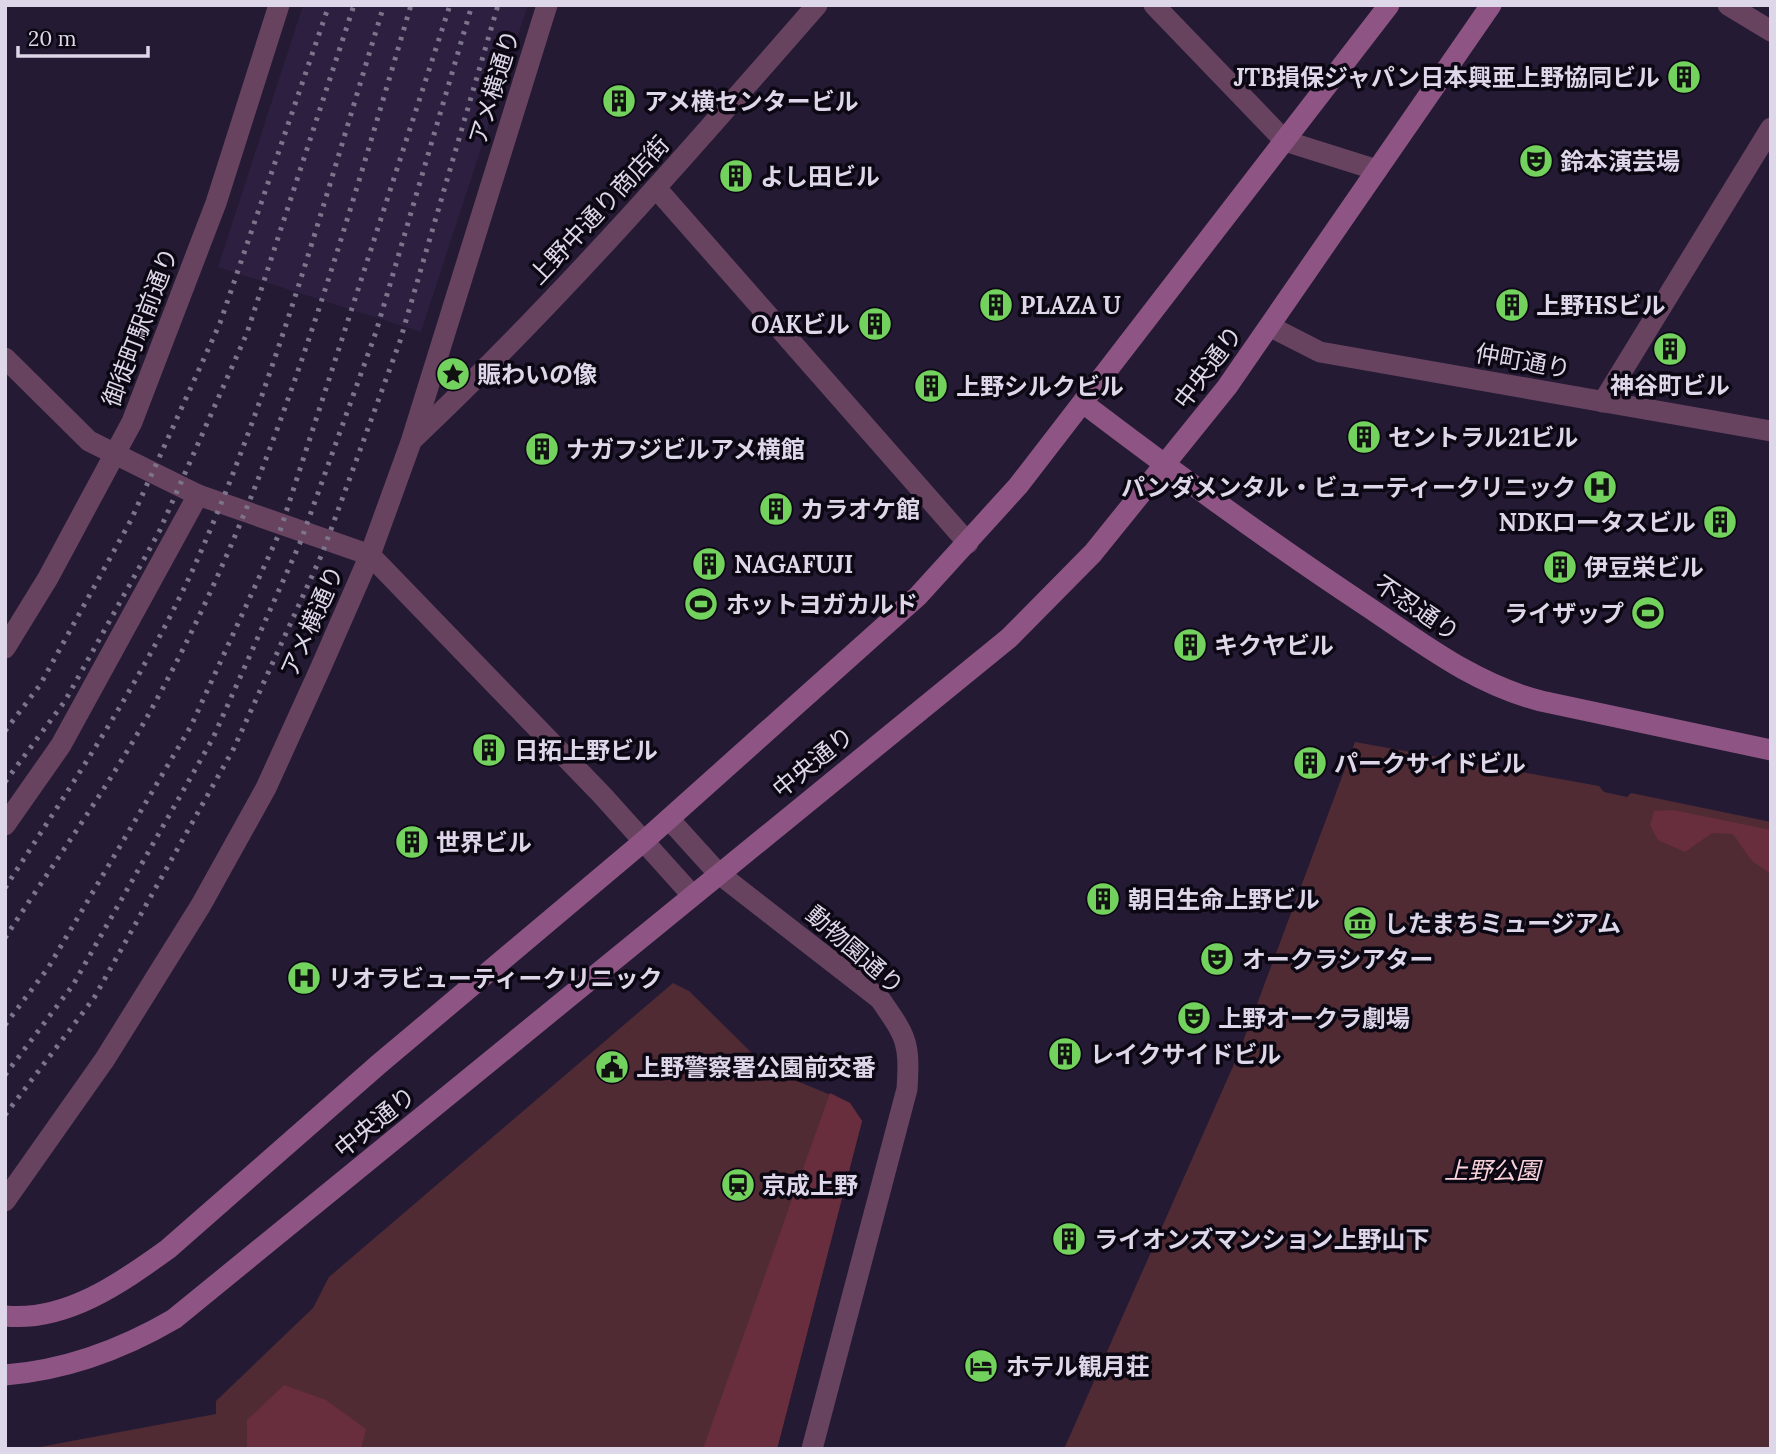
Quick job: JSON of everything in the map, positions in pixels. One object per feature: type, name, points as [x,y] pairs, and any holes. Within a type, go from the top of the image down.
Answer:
[{"type":"main road","name":"中央通り","points":[[5,1316],[21,1317],[87,1300],[131,1275],[168,1249],[379,1064],[669,820],[918,596],[968,543],[1083,403],[1389,5]]},
{"type":"main road","name":"中央通り","points":[[5,1375],[84,1361],[129,1345],[174,1319],[1009,638],[1093,553],[1166,466],[1270,327],[1491,5]]},
{"type":"main road","name":"不忍通り","points":[[1083,403],[1323,578],[1468,673],[1505,692],[1771,750]]},
{"type":"street","name":"御徒町駅前通り","points":[[5,648],[48,578],[132,422],[216,203],[279,5]]},
{"type":"street","name":"アメ横通り","points":[[5,1201],[105,1059],[201,905],[265,788],[370,555],[411,442],[547,5]]},
{"type":"street","name":"上野中通り商店街","points":[[411,442],[479,377],[656,188],[817,5]]},
{"type":"street","points":[[1154,5],[1285,141],[1377,170]]},
{"type":"street","points":[[1728,5],[1771,31]]},
{"type":"street","points":[[1602,402],[1771,128]]},
{"type":"street","points":[[656,188],[968,543]]},
{"type":"street","name":"仲町通り","points":[[1270,327],[1320,352],[1771,431]]},
{"type":"street","points":[[5,358],[89,442],[198,495],[370,555],[644,841],[692,895]]},
{"type":"street","points":[[5,825],[61,745],[198,495]]},
{"type":"street","name":"動物園通り","points":[[669,820],[718,873],[880,999],[898,1025],[910,1051],[907,1089],[812,1449]]},
{"type":"shaded area","points":[[303,5],[528,5],[421,332],[218,267]]},
{"type":"shaded area","points":[[1673,810],[1771,830],[1771,874],[1752,861],[1733,834],[1712,833],[1685,852],[1658,840],[1650,825],[1654,811]]},
{"type":"shaded area","points":[[830,1093],[850,1103],[862,1121],[777,1449],[703,1449]]},
{"type":"shaded area","points":[[284,1385],[326,1400],[366,1429],[361,1449],[247,1449],[247,1420]]},
{"type":"green space","name":"上野公園","points":[[1355,742],[1599,786],[1604,792],[1627,797],[1631,793],[1771,822],[1771,1449],[1064,1449],[1238,1055]]},
{"type":"green space","points":[[673,983],[689,991],[768,1069],[850,1103],[862,1121],[777,1449],[29,1449],[216,1414],[216,1401],[313,1308],[329,1277]]},
{"type":"railway","points":[[5,731],[40,685],[131,520],[220,323],[329,5]]},
{"type":"railway","points":[[5,782],[65,701],[159,532],[247,333],[354,5]]},
{"type":"railway","points":[[5,888],[136,680],[182,594],[202,549],[255,416],[278,348],[384,5]]},
{"type":"railway","points":[[5,938],[135,739],[194,626],[233,540],[268,453],[330,275],[411,5]]},
{"type":"railway","points":[[5,1025],[48,968],[191,726],[279,534],[450,5]]},
{"type":"railway","points":[[5,1075],[73,985],[213,738],[300,543],[376,332],[472,5]]},
{"type":"railway","points":[[5,1115],[94,998],[234,748],[322,554],[400,341],[498,5]]},
{"type":"place","name":"JTB損保ジャパン日本興亜上野協同ビル","points":[[1684,77]]},
{"type":"place","name":"アメ横センタービル","points":[[619,101]]},
{"type":"place","name":"鈴本演芸場","points":[[1536,161]]},
{"type":"place","name":"よし田ビル","points":[[736,176]]},
{"type":"place","name":"PLAZA U","points":[[996,305]]},
{"type":"place","name":"上野HSビル","points":[[1512,305]]},
{"type":"place","name":"OAKビル","points":[[875,324]]},
{"type":"place","name":"神谷町ビル","points":[[1670,349]]},
{"type":"place","name":"賑わいの像","points":[[453,374]]},
{"type":"place","name":"上野シルクビル","points":[[931,386]]},
{"type":"place","name":"セントラル21ビル","points":[[1364,437]]},
{"type":"place","name":"ナガフジビルアメ横館","points":[[542,449]]},
{"type":"place","name":"パンダメンタル・ビューティークリニック","points":[[1600,487]]},
{"type":"place","name":"カラオケ館","points":[[776,509]]},
{"type":"place","name":"NDKロータスビル","points":[[1720,522]]},
{"type":"place","name":"NAGAFUJI","points":[[709,564]]},
{"type":"place","name":"伊豆栄ビル","points":[[1560,567]]},
{"type":"place","name":"ホットヨガカルド","points":[[701,604]]},
{"type":"place","name":"ライザップ","points":[[1648,613]]},
{"type":"place","name":"キクヤビル","points":[[1190,645]]},
{"type":"place","name":"日拓上野ビル","points":[[489,750]]},
{"type":"place","name":"パークサイドビル","points":[[1310,763]]},
{"type":"place","name":"世界ビル","points":[[412,842]]},
{"type":"place","name":"朝日生命上野ビル","points":[[1103,899]]},
{"type":"place","name":"したまちミュージアム","points":[[1360,923]]},
{"type":"place","name":"オークラシアター","points":[[1217,959]]},
{"type":"place","name":"リオラビューティークリニック","points":[[304,978]]},
{"type":"place","name":"上野オークラ劇場","points":[[1194,1018]]},
{"type":"place","name":"レイクサイドビル","points":[[1065,1054]]},
{"type":"place","name":"上野警察署公園前交番","points":[[612,1067]]},
{"type":"place","name":"京成上野","points":[[738,1185]]},
{"type":"place","name":"ライオンズマンション上野山下","points":[[1069,1239]]},
{"type":"place","name":"ホテル観月荘","points":[[981,1366]]}]
